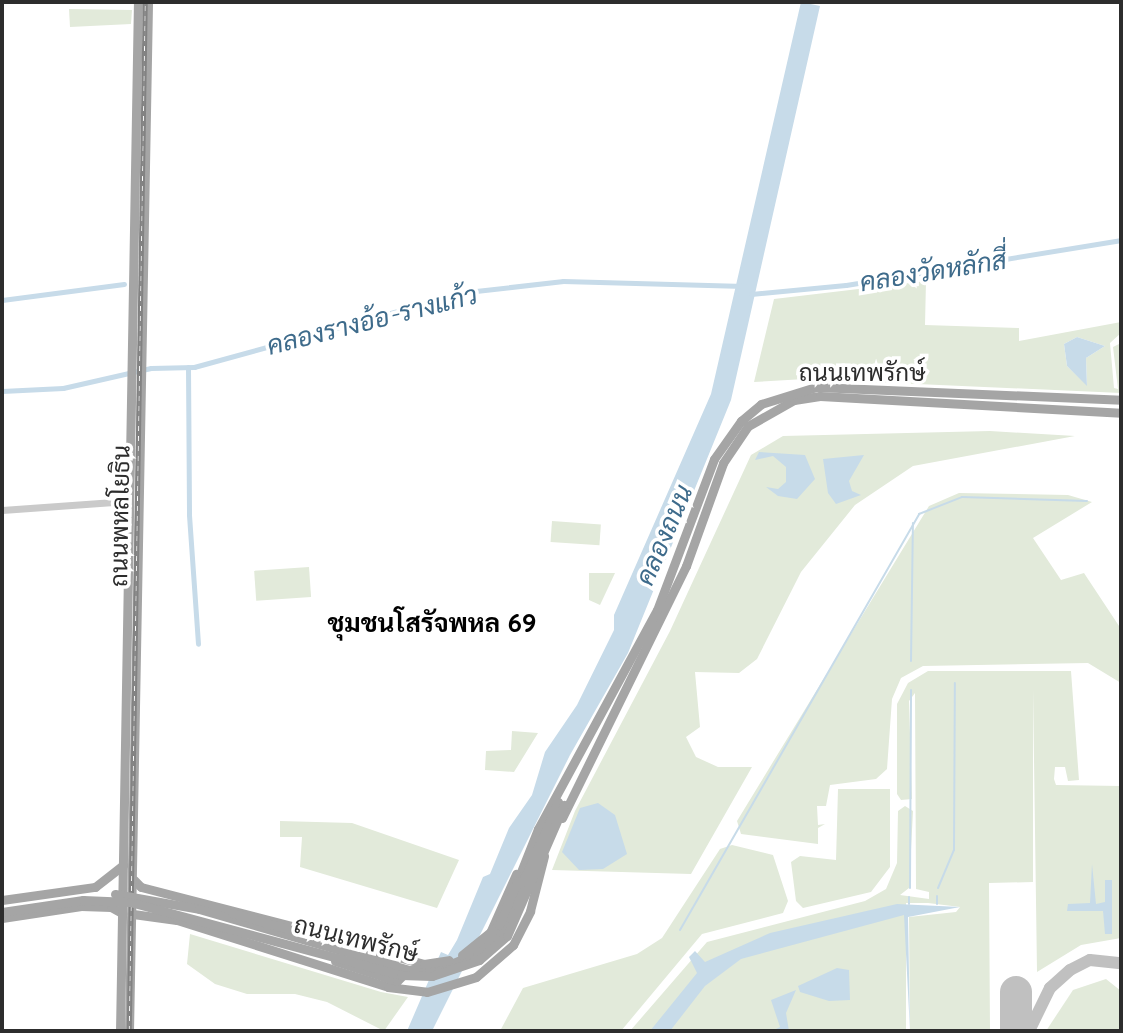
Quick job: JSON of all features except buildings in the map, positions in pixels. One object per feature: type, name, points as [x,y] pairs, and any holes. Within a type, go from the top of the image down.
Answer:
[{"type":"main road","name":"ถนนพหลโยธิน","points":[[120,1031],[138,2]]},
{"type":"main road","name":"ถนนพหลโยธิน","points":[[129,1031],[134,880],[148,2]]},
{"type":"main road","points":[[131,285],[143,284]]},
{"type":"main road","name":"ถนนเทพรักษ์","points":[[133,914],[177,920],[307,958],[388,987],[427,992],[461,984],[492,966],[523,930],[544,855],[581,765],[657,610],[714,459],[746,416],[790,391],[816,387],[1121,400]]},
{"type":"main road","name":"ถนนเทพรักษ์","points":[[2,909],[108,900],[199,913],[401,975],[448,973],[479,960],[507,936],[561,803],[666,610],[723,463],[748,426],[770,411],[820,396],[1121,413]]},
{"type":"main road","points":[[1024,396],[1071,404],[1121,407]]},
{"type":"main road","points":[[128,504],[139,506]]},
{"type":"main road","name":"ถนนเทพรักษ์","points":[[134,880],[141,887],[219,904],[424,964],[464,954],[499,925],[526,856],[581,765]]},
{"type":"main road","points":[[523,930],[504,944],[489,934],[526,856]]},
{"type":"main road","points":[[2,900],[103,884],[123,866]]},
{"type":"main road","points":[[61,891],[70,898],[63,908]]},
{"type":"main road","points":[[177,920],[169,904],[184,897]]},
{"type":"main road","points":[[219,904],[402,965]]},
{"type":"main road","points":[[2,918],[98,905],[122,913]]},
{"type":"main road","points":[[199,913],[230,912],[402,965],[407,972],[402,980],[307,958]]},
{"type":"main road","points":[[199,913],[381,976]]},
{"type":"street","points":[[2,509],[128,504]]},
{"type":"green space","points":[[69,9],[132,10],[131,24],[70,27]]},
{"type":"green space","points":[[926,281],[925,325],[1019,328],[1019,341],[1121,322],[1121,333],[1110,343],[1114,388],[1118,389],[1113,347],[1121,343],[1121,393],[805,379],[754,382],[774,299]],"holes":[[[1077,337],[1105,346],[1086,358],[1087,385],[1067,366],[1064,344]]]},
{"type":"green space","points":[[990,431],[1075,436],[913,466],[855,505],[801,572],[757,659],[739,673],[695,672],[700,727],[686,737],[696,757],[718,767],[752,767],[691,874],[552,870],[575,811],[670,631],[751,455],[783,436]]},
{"type":"green space","points":[[959,493],[1068,495],[1092,502],[1033,538],[1061,580],[1084,573],[1121,629],[1121,683],[1088,663],[923,666],[901,678],[892,699],[887,769],[876,779],[830,785],[826,806],[817,806],[818,825],[825,824],[818,828],[818,844],[741,834],[737,821],[929,506]]},
{"type":"green space","points":[[552,521],[601,524],[599,545],[551,542]]},
{"type":"green space","points":[[309,567],[311,597],[256,601],[254,571]]},
{"type":"green space","points":[[589,573],[615,573],[600,605],[589,600]]},
{"type":"green space","points":[[928,671],[1071,671],[1079,780],[1068,781],[1065,767],[1055,767],[1054,779],[1056,785],[1121,786],[1121,938],[1081,945],[1037,972],[1033,689],[1033,882],[989,883],[990,1031],[910,1031],[909,917],[956,912],[960,907],[906,903],[906,1031],[630,1031],[707,942],[865,901],[886,889],[897,863],[898,811],[905,806],[913,811],[909,888],[900,895],[929,899],[929,892],[916,889],[915,693],[909,701],[912,799],[901,800],[897,794],[897,704],[908,683]]},
{"type":"green space","points":[[512,731],[538,733],[514,772],[485,770],[486,751],[511,750]]},
{"type":"green space","points":[[838,789],[890,789],[890,867],[871,892],[803,908],[796,901],[791,862],[800,856],[836,860]]},
{"type":"green space","points":[[280,821],[352,823],[459,860],[437,908],[300,867],[302,837],[280,837]]},
{"type":"green space","points":[[732,845],[773,855],[788,901],[783,913],[702,934],[621,1031],[500,1031],[523,988],[637,954],[662,938],[720,849]]},
{"type":"green space","points":[[190,934],[381,992],[408,997],[384,1031],[327,1002],[295,994],[247,994],[215,984],[187,964]]},
{"type":"green space","points":[[1106,979],[1121,991],[1121,1031],[1046,1031],[1073,990]]},
{"type":"water","name":"คลองถนน","points":[[801,2],[820,6],[731,400],[628,653],[570,755],[432,1031],[407,1031],[441,952],[448,955],[457,940],[483,877],[490,874],[509,828],[532,795],[545,752],[577,705],[614,630],[614,615],[711,394]]},
{"type":"water","points":[[1077,337],[1105,346],[1086,358],[1087,386],[1067,366],[1064,344]]},
{"type":"water","points":[[759,452],[805,455],[815,479],[797,499],[778,496],[766,487],[778,489],[786,482],[786,467],[773,456],[755,460]]},
{"type":"water","points":[[864,455],[849,481],[852,491],[861,495],[836,504],[828,493],[823,459]]},
{"type":"water","points":[[598,803],[615,815],[627,854],[603,869],[579,870],[562,852],[580,808]]},
{"type":"water","points":[[1092,864],[1096,904],[1105,902],[1105,880],[1112,880],[1112,934],[1105,934],[1103,911],[1067,911],[1068,904],[1090,903]]},
{"type":"water","points":[[897,904],[960,907],[908,917],[910,1031],[904,915],[741,959],[705,986],[670,1031],[650,1031],[697,973],[689,957],[695,951],[705,962],[770,933]]},
{"type":"water","points":[[837,968],[849,970],[850,1000],[829,1001],[800,992],[798,986]]},
{"type":"water","points":[[796,990],[786,1013],[789,1031],[772,1031],[780,1027],[771,1000]]},
{"type":"waterway","name":"คลองวัดหลักสี่","points":[[751,294],[846,285],[1121,240]]},
{"type":"waterway","name":"คลองรางอ้อ-รางแก้ว","points":[[2,391],[63,388],[151,368],[194,367],[467,292],[563,281],[744,286]]},
{"type":"waterway","points":[[2,300],[124,284]]},
{"type":"waterway","points":[[188,367],[189,515],[198,644]]},
{"type":"waterway","points":[[680,930],[919,514],[962,497],[1087,501]]},
{"type":"waterway","points":[[911,661],[913,523]]},
{"type":"waterway","points":[[938,888],[954,850],[955,683]]},
{"type":"waterway","points":[[910,888],[911,690]]},
{"type":"waterway","points":[[937,896],[937,904]]},
{"type":"waterway","points":[[909,897],[909,904]]},
{"type":"taxiway","points":[[1029,1031],[1050,988],[1070,970],[1090,960],[1121,963]]},
{"type":"runway","points":[[1016,992],[1016,1031]]},
{"type":"railway","points":[[129,1031],[145,2]]},
{"type":"district","name":"ชุมชนโสรัจพหล 69","points":[[432,623]]}]
